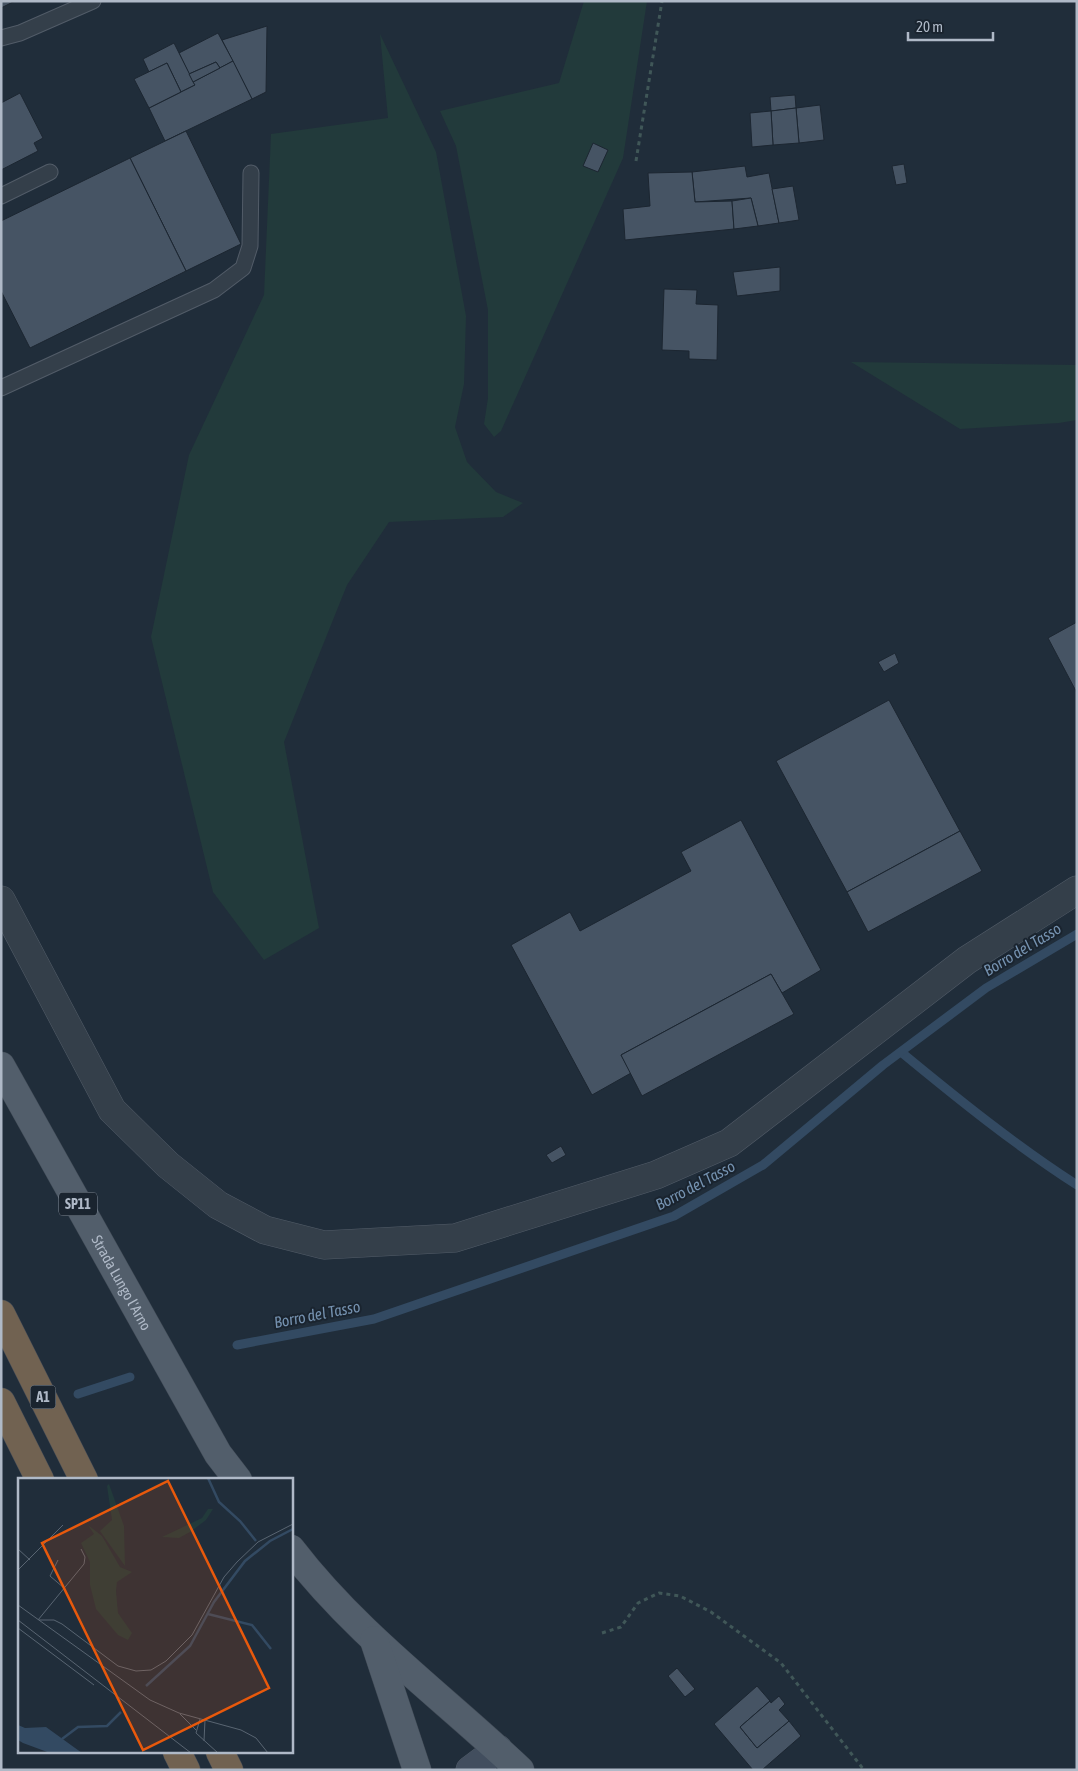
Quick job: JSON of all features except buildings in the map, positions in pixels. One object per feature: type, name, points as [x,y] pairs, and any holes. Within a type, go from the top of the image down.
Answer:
[{"type":"highway","name":"A1","points":[[1,1314],[83,1478]]},
{"type":"highway","points":[[1,1402],[39,1478]]},
{"type":"highway","points":[[178,1754],[186,1770]]},
{"type":"highway","points":[[221,1754],[229,1770]]},
{"type":"main road","name":"Strada Lungo l'Arno","points":[[1,1066],[218,1454],[236,1478]]},
{"type":"main road","points":[[292,1550],[310,1573],[373,1639],[520,1770]]},
{"type":"main road","points":[[373,1639],[417,1770]]},
{"type":"street","points":[[1,900],[112,1110],[168,1165],[218,1206],[265,1230],[324,1245],[455,1238],[656,1175],[729,1143],[967,960],[1077,890]]},
{"type":"street","points":[[470,1770],[498,1750]]},
{"type":"lane","points":[[1,38],[20,33],[93,1]]},
{"type":"lane","points":[[1,196],[50,172]]},
{"type":"lane","points":[[1,388],[214,290],[243,268],[250,246],[251,173]]},
{"type":"path","points":[[636,161],[662,1]]},
{"type":"path","points":[[602,1633],[621,1627],[638,1603],[659,1593],[680,1596],[711,1612],[781,1663],[864,1770]]},
{"type":"green space","points":[[584,1],[647,1],[623,158],[501,431],[494,437],[484,424],[488,398],[488,310],[456,146],[440,111],[559,83]]},
{"type":"green space","points":[[380,34],[436,152],[466,316],[464,384],[455,427],[467,462],[496,492],[523,503],[503,517],[389,522],[347,585],[284,742],[319,928],[264,960],[213,892],[151,637],[189,455],[264,295],[271,134],[388,118]]},
{"type":"green space","points":[[851,362],[1077,365],[1077,420],[1059,423],[960,429]]},
{"type":"waterway","name":"Borro del Tasso","points":[[237,1345],[374,1319],[674,1216],[763,1165],[883,1065],[986,988],[1077,934]]},
{"type":"waterway","points":[[901,1052],[1009,1138],[1077,1185]]},
{"type":"waterway","name":"Borro del Tasso","points":[[78,1394],[130,1377]]}]
